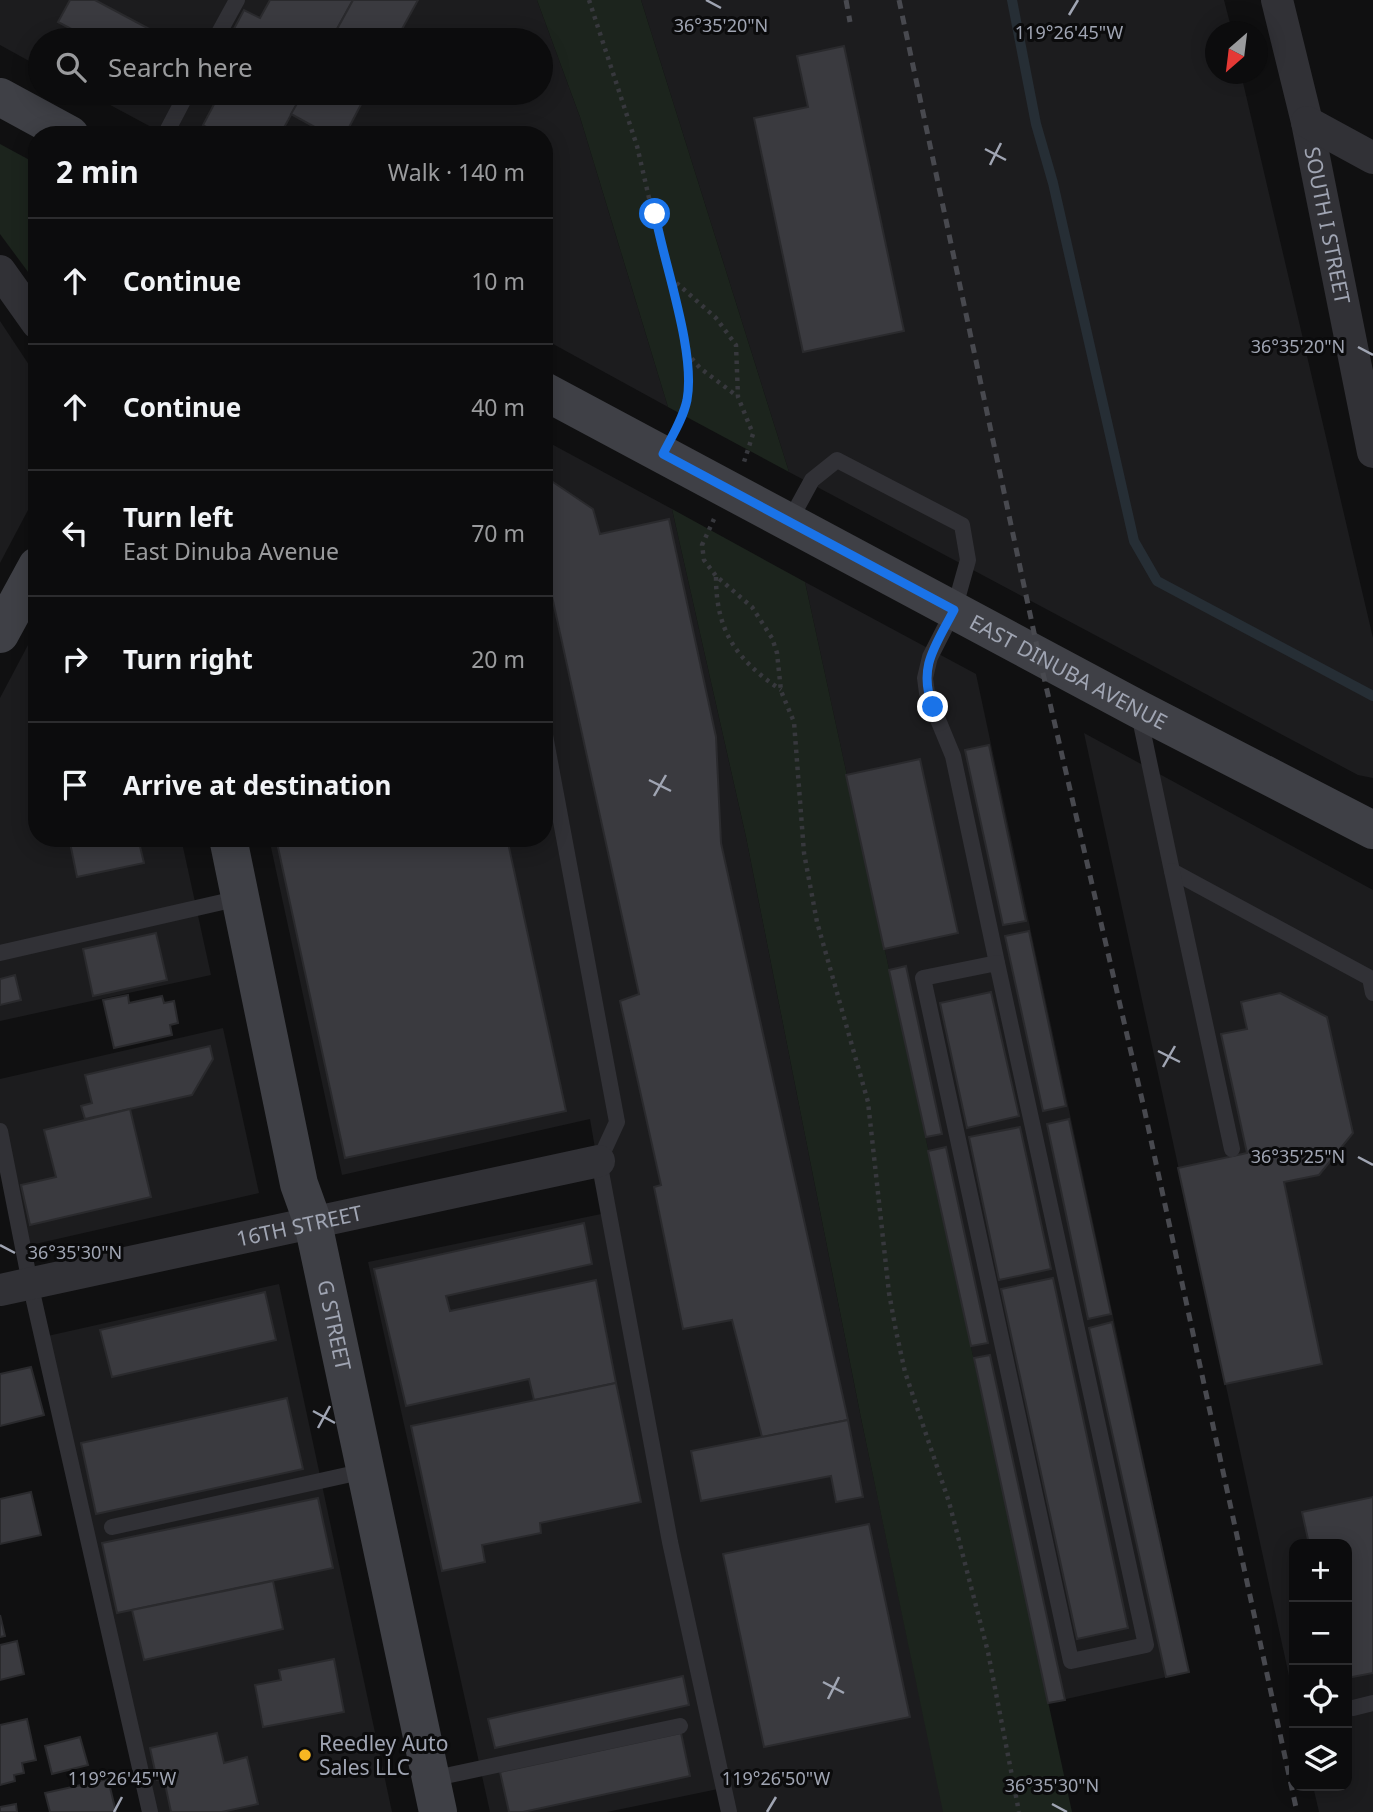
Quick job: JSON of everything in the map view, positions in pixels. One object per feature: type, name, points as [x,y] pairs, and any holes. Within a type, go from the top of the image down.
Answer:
[{"type":"street","name":"SOUTH I STREET","points":[[1277,0],[1307,122],[1373,452]]},
{"type":"street","points":[[0,97],[53,126]]},
{"type":"street","points":[[1307,122],[1373,158]]},
{"type":"street","points":[[0,271],[28,310]]},
{"type":"street","name":"EAST DINUBA AVENUE","points":[[553,396],[1138,709],[1373,830]]},
{"type":"street","points":[[2,624],[28,581]]},
{"type":"street","name":"G STREET","points":[[230,847],[299,1184],[313,1223],[435,1796]]},
{"type":"street","name":"16TH STREET","points":[[15,1286],[599,1161]]},
{"type":"lane","points":[[222,28],[237,0]]},
{"type":"lane","points":[[170,126],[181,105]]},
{"type":"lane","points":[[789,522],[812,480],[837,460],[962,525],[968,560],[954,610],[930,657],[925,678],[927,693],[953,756],[1146,1645],[1071,1661],[923,978],[997,963]]},
{"type":"lane","points":[[1138,709],[1232,1149]]},
{"type":"lane","points":[[553,778],[617,1122],[599,1161],[670,1542],[729,1812]]},
{"type":"lane","points":[[1172,871],[1370,978],[1373,993]]},
{"type":"lane","points":[[0,953],[241,898]]},
{"type":"lane","points":[[0,1131],[15,1286],[150,1812]]},
{"type":"lane","points":[[111,1527],[366,1471]]},
{"type":"lane","points":[[1353,1708],[1373,1703]]},
{"type":"lane","points":[[435,1796],[680,1726]]},
{"type":"path","points":[[589,0],[637,146],[662,254],[671,278],[685,351],[687,396],[683,414],[663,454]]},
{"type":"path","points":[[671,278],[728,331],[737,356],[738,397],[753,434],[750,450]]},
{"type":"path","points":[[685,351],[700,368],[738,397]]},
{"type":"path","points":[[712,523],[702,545],[702,553],[716,576],[741,596],[764,624],[777,653],[781,691],[793,722],[799,824],[817,922],[868,1102],[888,1293],[905,1371],[949,1502],[988,1652],[1020,1812]]},
{"type":"path","points":[[716,576],[720,617],[729,642],[755,673],[781,691]]},
{"type":"shaded area","points":[[0,0],[537,0],[547,28],[28,28],[28,60],[0,45]]},
{"type":"shaded area","points":[[537,0],[641,0],[789,472],[668,407],[580,117],[553,44],[553,28],[547,28]]},
{"type":"shaded area","points":[[641,0],[1224,0],[1229,21],[1205,21],[1205,84],[1243,84],[1373,638],[1373,778],[1358,775],[789,472]]},
{"type":"shaded area","points":[[553,44],[580,117],[668,407],[553,344],[553,126],[149,126],[110,105],[553,105]]},
{"type":"shaded area","points":[[0,144],[28,159],[28,272],[0,234]]},
{"type":"shaded area","points":[[0,321],[28,363],[28,510],[0,563]]},
{"type":"shaded area","points":[[553,445],[672,509],[746,837],[861,1418],[944,1812],[729,1812],[723,1788],[607,1812],[490,1812],[368,1262],[606,1213],[590,1119],[342,1175],[271,847],[553,847]]},
{"type":"shaded area","points":[[672,509],[805,582],[1072,1812],[943,1812],[861,1418],[746,837]]},
{"type":"shaded area","points":[[805,582],[976,674],[1189,1672],[1048,1703]]},
{"type":"shaded area","points":[[28,645],[28,847],[183,847],[211,975],[0,1021],[0,698]]},
{"type":"shaded area","points":[[1084,733],[1373,890],[1373,1812],[1319,1812],[1314,1791],[1352,1791],[1352,1539],[1289,1539],[1289,1676]]},
{"type":"shaded area","points":[[223,1028],[259,1193],[22,1247],[0,1131],[0,1079]]},
{"type":"shaded area","points":[[279,1284],[392,1812],[150,1812],[43,1337]]},
{"type":"building","points":[[70,0],[95,0],[148,28],[69,28],[58,22]]},
{"type":"building","points":[[270,0],[353,0],[338,28],[234,28],[244,10],[260,18]]},
{"type":"building","points":[[353,0],[418,0],[403,28],[338,28]]},
{"type":"building","points":[[844,46],[904,331],[803,352],[754,118],[808,107],[797,56]]},
{"type":"building","points":[[214,105],[296,105],[285,126],[203,125]]},
{"type":"building","points":[[296,105],[361,105],[350,126],[313,126],[291,114]]},
{"type":"building","points":[[553,482],[593,509],[600,534],[669,519],[716,737],[721,843],[848,1420],[762,1437],[732,1320],[683,1329],[654,1187],[661,1185],[620,1001],[639,994],[553,601]]},
{"type":"building","points":[[989,745],[1026,921],[1003,925],[965,750]]},
{"type":"building","points":[[920,759],[958,933],[884,949],[846,775]]},
{"type":"building","points":[[71,847],[140,847],[144,863],[77,877]]},
{"type":"building","points":[[278,847],[509,847],[566,1111],[345,1158]]},
{"type":"building","points":[[1029,931],[1066,1106],[1043,1111],[1005,936]]},
{"type":"building","points":[[156,933],[167,980],[93,996],[83,949]]},
{"type":"building","points":[[906,966],[942,1134],[926,1137],[889,970]]},
{"type":"building","points":[[15,975],[21,1000],[0,1005],[0,979]]},
{"type":"building","points":[[991,992],[1019,1116],[967,1128],[940,1003]]},
{"type":"building","points":[[1280,993],[1327,1017],[1353,1133],[1319,1175],[1284,1182],[1322,1364],[1225,1384],[1178,1168],[1247,1153],[1221,1034],[1247,1029],[1241,1002]]},
{"type":"building","points":[[128,995],[129,1003],[162,996],[164,1003],[174,1001],[178,1023],[170,1025],[172,1035],[114,1048],[103,1000]]},
{"type":"building","points":[[210,1046],[213,1059],[192,1095],[85,1119],[81,1106],[92,1103],[85,1075]]},
{"type":"building","points":[[130,1109],[151,1197],[30,1225],[21,1185],[56,1177],[44,1130]]},
{"type":"building","points":[[1069,1119],[1111,1314],[1088,1319],[1047,1124]]},
{"type":"building","points":[[1020,1127],[1051,1269],[999,1280],[969,1137]]},
{"type":"building","points":[[946,1147],[988,1343],[971,1346],[928,1151]]},
{"type":"building","points":[[584,1223],[592,1264],[446,1296],[450,1311],[596,1280],[616,1383],[534,1400],[529,1379],[406,1406],[374,1269]]},
{"type":"building","points":[[1053,1278],[1128,1628],[1077,1639],[1001,1289]]},
{"type":"building","points":[[265,1292],[276,1340],[112,1377],[100,1330]]},
{"type":"building","points":[[1112,1322],[1189,1672],[1166,1677],[1089,1328]]},
{"type":"building","points":[[990,1355],[1065,1700],[1048,1703],[974,1358]]},
{"type":"building","points":[[31,1367],[44,1415],[0,1426],[0,1374]]},
{"type":"building","points":[[616,1383],[641,1502],[540,1523],[541,1533],[482,1545],[485,1562],[442,1571],[411,1426]]},
{"type":"building","points":[[287,1398],[303,1469],[96,1514],[81,1443]]},
{"type":"building","points":[[848,1420],[863,1497],[836,1502],[831,1476],[701,1501],[691,1451]]},
{"type":"building","points":[[31,1492],[41,1535],[0,1544],[0,1499]]},
{"type":"building","points":[[1373,1497],[1373,1673],[1352,1677],[1352,1539],[1308,1539],[1302,1512]]},
{"type":"building","points":[[318,1498],[333,1568],[117,1613],[102,1543]]},
{"type":"building","points":[[869,1524],[910,1717],[764,1747],[723,1554]]},
{"type":"building","points":[[273,1581],[283,1629],[144,1660],[132,1610]]},
{"type":"building","points":[[0,1615],[5,1636],[0,1637]]},
{"type":"building","points":[[17,1641],[24,1674],[0,1680],[0,1645]]},
{"type":"building","points":[[334,1659],[344,1712],[263,1727],[255,1685],[281,1680],[279,1670]]},
{"type":"building","points":[[683,1676],[689,1705],[495,1748],[488,1719]]},
{"type":"building","points":[[27,1719],[36,1760],[22,1763],[24,1773],[14,1775],[15,1781],[0,1785],[0,1725]]},
{"type":"building","points":[[217,1733],[224,1763],[247,1757],[258,1804],[222,1812],[171,1812],[164,1779],[157,1780],[150,1748]]},
{"type":"building","points":[[681,1733],[690,1776],[523,1812],[509,1812],[500,1772]]},
{"type":"building","points":[[80,1737],[88,1765],[52,1774],[45,1746]]},
{"type":"building","points":[[108,1779],[116,1812],[50,1812],[45,1793]]},
{"type":"building","points":[[16,1804],[17,1812],[0,1812],[0,1807]]},
{"type":"waterway","points":[[1012,0],[1036,124],[1053,183],[1134,541],[1157,581],[1373,696]]},
{"type":"railway","points":[[846,0],[850,22]]},
{"type":"railway","points":[[899,0],[1039,656],[1144,1108],[1297,1812]]},
{"type":"place","name":"Reedley Auto Sales LLC","points":[[305,1755]]},
{"type":"route","points":[[655,214],[662,254],[671,278],[688,375],[683,414],[663,454],[954,610],[926,667],[927,693],[933,707]]}]
